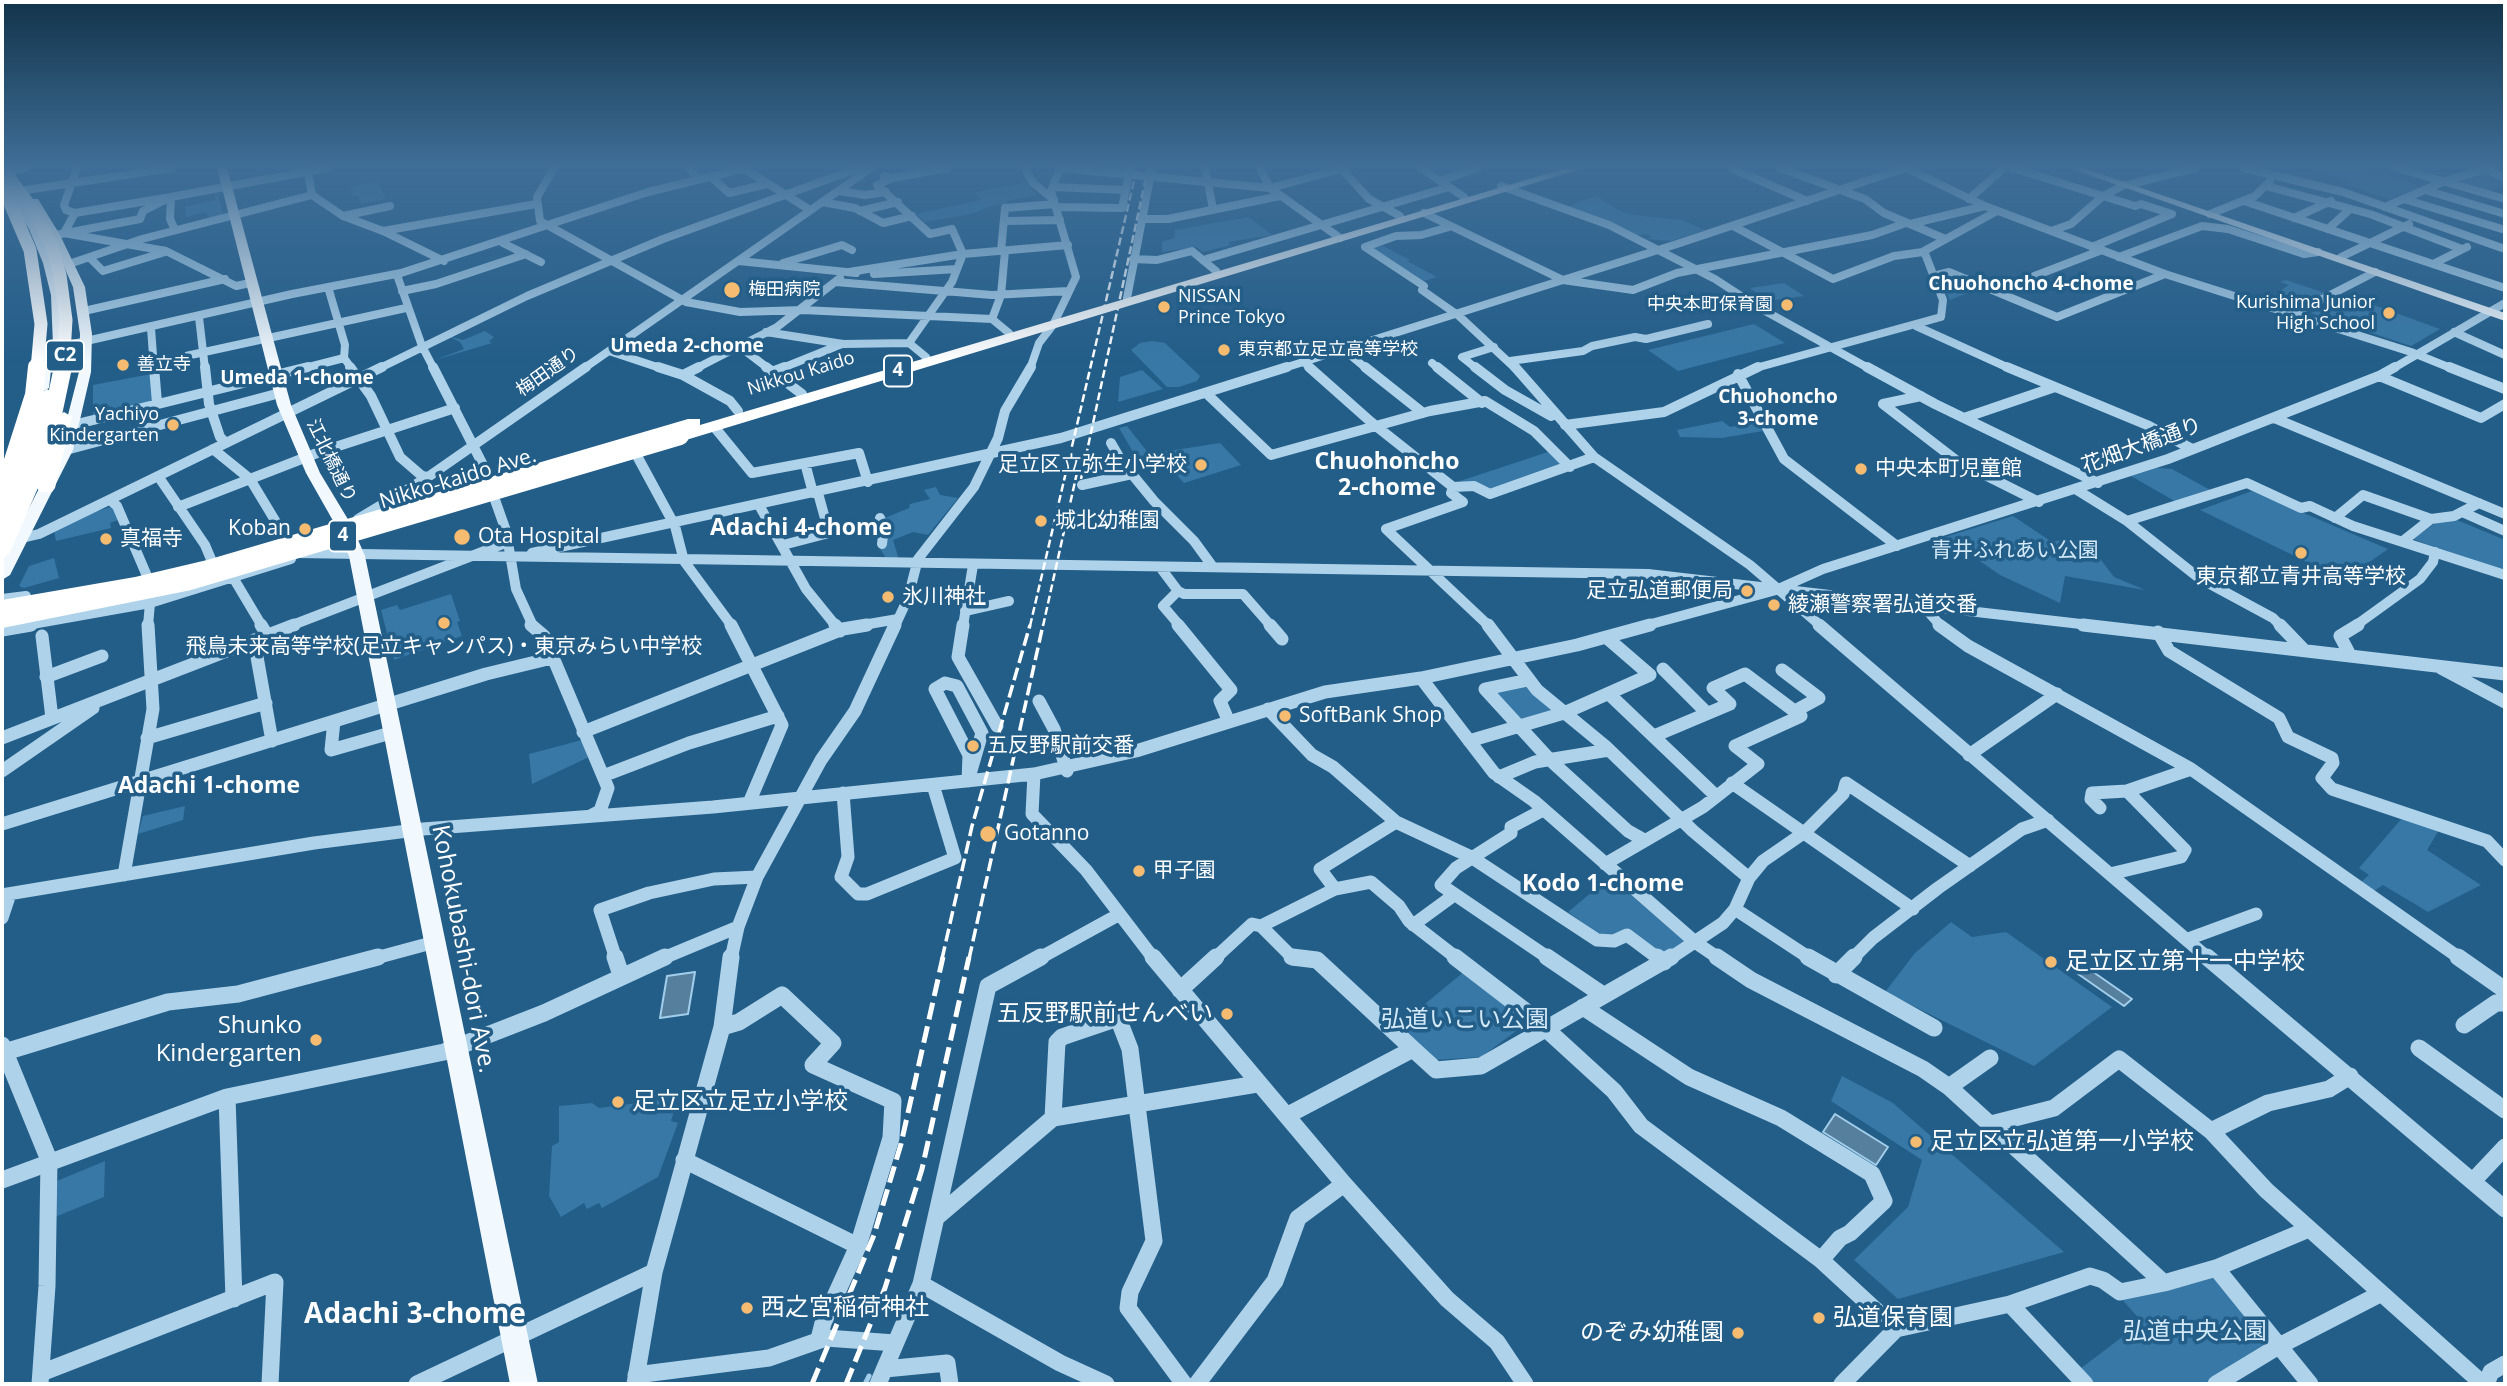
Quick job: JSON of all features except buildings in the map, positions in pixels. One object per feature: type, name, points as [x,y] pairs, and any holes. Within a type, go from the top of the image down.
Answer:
[{"type":"highway","name":"C2","points":[[5,488],[30,411],[40,345],[39,299],[30,233]]},
{"type":"highway","name":"C2","points":[[2,548],[37,472],[58,404],[63,376],[66,330],[65,270],[46,233]]},
{"type":"highway","name":"4","points":[[1054,322],[1351,233]]},
{"type":"highway","name":"4","points":[[1054,322],[1292,248],[1357,233]]},
{"type":"highway","points":[[2,521],[32,453],[53,361],[52,317],[40,259],[32,236]]},
{"type":"highway","points":[[46,488],[68,421],[72,377],[75,328],[65,270]]},
{"type":"highway","name":"Nikkou Kaido","points":[[747,412],[926,357],[1054,322]]},
{"type":"highway","name":"Nikkou Kaido","points":[[679,433],[1054,322]]},
{"type":"highway","name":"4","points":[[351,541],[427,501],[491,490],[636,454],[716,429],[747,412]]},
{"type":"highway","name":"4","points":[[2,606],[182,572],[254,552],[351,541],[491,490],[747,412]]},
{"type":"highway","name":"Nikko-kaido Ave.","points":[[2,612],[130,590],[209,570],[679,433]]},
{"type":"highway","name":"Nikko-kaido Ave.","points":[[2,619],[186,582],[679,433]]},
{"type":"highway","points":[[5,488],[32,453]]},
{"type":"highway","name":"4","points":[[2,625],[183,588],[295,548]]},
{"type":"main road","points":[[2,534],[40,445],[57,377],[60,347],[57,295],[31,233]]},
{"type":"main road","name":"江北橋通り","points":[[238,233],[287,413],[306,457],[351,541]]},
{"type":"main road","points":[[2264,233],[2375,272],[2500,311]]},
{"type":"main road","points":[[2268,233],[2500,311]]},
{"type":"main road","points":[[2,575],[66,450],[68,421],[85,372],[84,311],[65,270],[60,234]]},
{"type":"main road","points":[[5,488],[33,426],[47,350],[60,347]]},
{"type":"main road","name":"Kohokubashi-dori Ave.","points":[[351,541],[394,732],[524,1384]]},
{"type":"street","points":[[32,236],[67,233]]},
{"type":"street","points":[[65,270],[126,244],[166,233]]},
{"type":"street","points":[[386,233],[444,261]]},
{"type":"street","points":[[60,347],[328,287],[397,275],[528,233]]},
{"type":"street","points":[[562,233],[683,299],[740,312],[799,311],[992,319],[1009,333]]},
{"type":"street","points":[[22,538],[39,534],[422,346],[612,259],[683,233]]},
{"type":"street","name":"梅田通り","points":[[351,541],[408,490],[778,233]]},
{"type":"street","points":[[909,343],[946,292],[957,269],[963,254],[954,233]]},
{"type":"street","points":[[992,319],[1001,295],[1003,251],[1000,242],[1003,233]]},
{"type":"street","points":[[894,1343],[819,1339],[769,1357],[636,1380],[654,1272],[722,1027],[731,956],[738,927],[757,877],[821,760],[855,711],[913,585],[916,564],[974,487],[992,453],[1005,411],[1028,373],[1039,343],[1054,322],[1076,270],[1065,233]]},
{"type":"street","points":[[1126,298],[1140,233]]},
{"type":"street","points":[[1203,260],[1298,233]]},
{"type":"street","points":[[1332,233],[1338,237]]},
{"type":"street","points":[[1357,233],[1373,242]]},
{"type":"street","points":[[1429,233],[1396,236],[1365,244],[1365,247],[1424,286],[1422,290],[1456,314],[1510,361],[1553,416]]},
{"type":"street","points":[[1462,233],[1563,280],[1633,290],[1696,270],[1879,233]]},
{"type":"street","points":[[1622,233],[1696,270],[1934,403],[2098,483]]},
{"type":"street","points":[[512,559],[1061,438],[1712,233]]},
{"type":"street","points":[[1746,233],[1833,279],[1894,256],[1923,252],[1954,233]]},
{"type":"street","points":[[1931,233],[1943,238]]},
{"type":"street","points":[[2055,233],[2165,274],[2417,354],[2505,389]]},
{"type":"street","points":[[2092,247],[2127,233]]},
{"type":"street","points":[[2119,257],[2184,233]]},
{"type":"street","points":[[2239,233],[2304,254],[2318,252]]},
{"type":"street","points":[[2339,233],[2505,288]]},
{"type":"street","points":[[2341,257],[2392,233]]},
{"type":"street","points":[[2422,233],[2462,249]]},
{"type":"street","points":[[2457,233],[2505,249]]},
{"type":"street","points":[[2433,264],[2495,233]]},
{"type":"street","points":[[60,234],[166,251],[236,286],[250,283]]},
{"type":"street","points":[[1279,239],[1292,248]]},
{"type":"street","points":[[503,243],[541,262]]},
{"type":"street","points":[[780,265],[842,245],[852,250]]},
{"type":"street","points":[[683,374],[766,332],[799,311],[848,272],[963,254],[1069,245]]},
{"type":"street","points":[[2024,280],[2102,250]]},
{"type":"street","points":[[90,258],[103,271],[166,251]]},
{"type":"street","points":[[1133,259],[1157,260],[1192,251],[1216,271]]},
{"type":"street","points":[[1565,425],[1664,412],[1738,374],[1793,355],[1916,326],[1943,316],[1943,300],[1923,252]]},
{"type":"street","points":[[402,290],[436,284],[526,254]]},
{"type":"street","points":[[739,261],[874,274],[957,269]]},
{"type":"street","points":[[1933,276],[1949,272],[2057,317],[2165,274]]},
{"type":"street","points":[[2293,314],[2375,272]]},
{"type":"street","points":[[397,275],[422,346],[482,463],[508,542],[516,589],[531,625],[544,636],[608,788],[600,811],[592,816]]},
{"type":"street","points":[[84,311],[225,279]]},
{"type":"street","points":[[836,282],[1001,295],[1068,291]]},
{"type":"street","points":[[328,287],[345,345],[344,358],[358,378],[400,457],[422,476],[428,477]]},
{"type":"street","points":[[154,363],[407,308]]},
{"type":"street","name":"花畑大橋通り","points":[[1776,590],[1823,569],[2098,483],[2274,418],[2379,376],[2454,332],[2500,311]]},
{"type":"street","points":[[199,317],[207,390],[220,437],[226,443]]},
{"type":"street","points":[[1510,361],[1583,351],[1592,346],[1635,337],[1646,339],[1708,324]]},
{"type":"street","points":[[1916,326],[2052,388],[2147,425],[2192,449]]},
{"type":"street","points":[[151,328],[157,404]]},
{"type":"street","points":[[766,332],[843,344],[909,343],[926,357]]},
{"type":"street","points":[[2454,332],[2505,355]]},
{"type":"street","points":[[772,372],[843,344]]},
{"type":"street","points":[[739,346],[802,394]]},
{"type":"street","points":[[1494,347],[1462,357],[1504,390],[1553,416],[1565,425],[1594,457],[1750,565],[1969,755],[2505,1209]]},
{"type":"street","points":[[1344,350],[1423,413]]},
{"type":"street","points":[[609,351],[683,374],[747,412]]},
{"type":"street","points":[[68,421],[134,410],[344,358]]},
{"type":"street","points":[[1304,362],[1378,428],[1453,487],[1474,486],[1490,494],[1594,457]]},
{"type":"street","points":[[1432,363],[1482,403]]},
{"type":"street","points":[[1447,375],[1477,369]]},
{"type":"street","points":[[1738,374],[1784,459],[1897,546]]},
{"type":"street","points":[[2379,376],[2481,418],[2505,404]]},
{"type":"street","points":[[1964,418],[2052,388]]},
{"type":"street","points":[[66,450],[280,393]]},
{"type":"street","points":[[1206,393],[1271,454],[1378,428],[1423,413],[1485,401],[1525,425],[1570,467]]},
{"type":"street","points":[[1921,396],[1883,404],[1957,461],[2039,502]]},
{"type":"street","points":[[178,506],[306,457],[455,408]]},
{"type":"street","points":[[134,410],[137,431]]},
{"type":"street","points":[[1525,425],[1553,416]]},
{"type":"street","points":[[2274,418],[2505,514]]},
{"type":"street","points":[[716,429],[736,457],[752,473],[859,453],[868,482]]},
{"type":"street","points":[[1111,443],[1132,474],[1194,541],[1213,567]]},
{"type":"street","points":[[213,449],[250,479],[295,548]]},
{"type":"street","points":[[636,454],[674,523],[684,561],[728,618],[782,725],[749,803]]},
{"type":"street","points":[[783,545],[829,533],[805,464]]},
{"type":"street","points":[[1082,485],[1132,474]]},
{"type":"street","points":[[158,476],[205,545],[214,564]]},
{"type":"street","points":[[2127,522],[2247,484],[2301,508],[2310,506],[2505,575]]},
{"type":"street","points":[[1453,487],[1451,493],[1462,502],[1386,529],[1489,627],[1528,680],[1749,878]]},
{"type":"street","points":[[408,490],[410,497],[427,501]]},
{"type":"street","points":[[2077,490],[2127,522],[2199,578],[2273,618],[2304,650]]},
{"type":"street","points":[[2335,517],[2363,495],[2431,519]]},
{"type":"street","points":[[110,499],[117,506],[147,576]]},
{"type":"street","points":[[2403,541],[2431,519],[2462,512],[2479,503]]},
{"type":"street","points":[[759,505],[806,589],[840,631]]},
{"type":"street","points":[[2462,512],[2505,531]]},
{"type":"street","points":[[880,518],[884,527],[882,544]]},
{"type":"street","points":[[2,630],[150,603],[234,579],[295,548],[351,541],[464,558],[1648,574],[2437,665],[2504,670]]},
{"type":"street","points":[[2,738],[365,595],[508,542]]},
{"type":"street","points":[[2350,655],[2340,635],[2377,613],[2420,579],[2435,552]]},
{"type":"street","points":[[973,565],[958,657],[997,726]]},
{"type":"street","points":[[1160,567],[1178,591],[1184,594],[1243,594],[1282,639]]},
{"type":"street","points":[[2,599],[182,572]]},
{"type":"street","points":[[234,579],[261,638],[265,703],[272,741]]},
{"type":"street","points":[[2,918],[6,895],[412,830],[749,803],[1066,769],[1136,751],[1338,690],[1421,678],[1514,658],[1776,590]]},
{"type":"street","points":[[1178,591],[1163,606],[1231,690],[1220,701],[1229,722]]},
{"type":"street","points":[[965,611],[1009,601]]},
{"type":"street","points":[[124,875],[153,709],[150,603]]},
{"type":"street","points":[[1922,605],[1951,636],[2191,769],[2505,990]]},
{"type":"street","points":[[583,732],[840,631],[898,619]]},
{"type":"street","points":[[2158,632],[2169,651],[2279,718],[2288,737],[2332,758],[2333,763],[2322,778],[2332,789],[2487,841],[2505,860]]},
{"type":"street","points":[[43,636],[52,718]]},
{"type":"street","points":[[1469,741],[1564,713],[1650,675],[1606,636]]},
{"type":"street","points":[[46,677],[102,656]]},
{"type":"street","points":[[2,824],[486,674],[552,658]]},
{"type":"street","points":[[2437,665],[2505,702]]},
{"type":"street","points":[[1663,669],[1707,713]]},
{"type":"street","points":[[1782,670],[1819,698],[1795,711]]},
{"type":"street","points":[[1605,864],[1703,807],[1758,764],[1735,746],[1801,716],[1745,674],[1713,688],[1730,704],[1654,736]]},
{"type":"street","points":[[1421,678],[1499,777],[1543,810],[1695,943],[1751,980],[1923,1069],[1950,1087],[2164,1283]]},
{"type":"street","points":[[1528,680],[1485,689],[1550,760],[1628,831],[1644,840]]},
{"type":"street","points":[[945,683],[957,686],[982,733],[981,746],[968,781],[970,755],[935,689],[945,683]]},
{"type":"street","points":[[1609,694],[1715,795]]},
{"type":"street","points":[[1969,755],[2057,694]]},
{"type":"street","points":[[2,771],[103,700]]},
{"type":"street","points":[[1039,701],[1054,729],[1066,769]]},
{"type":"street","points":[[147,737],[265,703]]},
{"type":"street","points":[[1268,709],[1312,755],[1333,768],[1396,822],[1471,857],[1597,940],[1614,941],[1627,935],[1664,962]]},
{"type":"street","points":[[603,776],[689,743],[778,716]]},
{"type":"street","points":[[334,721],[331,750],[394,732]]},
{"type":"street","points":[[1499,777],[1535,762],[1609,750]]},
{"type":"street","points":[[2099,808],[2091,799],[2092,793],[2127,790],[2191,769]]},
{"type":"street","points":[[1034,774],[1032,814],[1086,870],[1118,915],[1257,1084],[1288,1115],[1344,1184],[1447,1299],[1497,1342],[1525,1384]]},
{"type":"street","points":[[1732,783],[1913,909]]},
{"type":"street","points":[[1180,990],[1252,924],[1261,926],[1293,959],[1317,960],[1436,1070],[1481,1066],[1546,1029],[1558,1025],[1603,995],[1695,943],[1723,923],[1735,909],[1749,878],[1763,861],[1805,832],[1843,794],[1846,783],[1970,866]]},
{"type":"street","points":[[843,793],[848,857],[841,877],[858,894],[866,894],[955,858],[946,820],[933,785]]},
{"type":"street","points":[[2110,874],[2181,857],[2185,850],[2127,790]]},
{"type":"street","points":[[1543,810],[1511,827],[1510,833],[1471,857],[1441,886],[1603,995]]},
{"type":"street","points":[[1836,975],[1873,938],[1970,866],[2022,829],[2048,820]]},
{"type":"street","points":[[1335,889],[1320,869],[1396,822]]},
{"type":"street","points":[[621,975],[600,910],[649,893],[715,879],[757,877]]},
{"type":"street","points":[[1261,926],[1335,889],[1371,882],[1399,906],[1413,925],[1546,1029],[1614,1091],[1641,1126],[1821,1260],[1896,1329]]},
{"type":"street","points":[[1413,925],[1454,895]]},
{"type":"street","points":[[1735,909],[1836,975],[1934,1028]]},
{"type":"street","points":[[881,1377],[894,1343],[912,1311],[921,1284],[988,986],[1118,915]]},
{"type":"street","points":[[2188,939],[2256,915]]},
{"type":"street","points":[[2,1180],[49,1160],[227,1097],[456,1048],[544,1013],[621,975],[738,927]]},
{"type":"street","points":[[270,1384],[275,1282],[40,1379],[47,1286],[49,1160],[3,1048],[168,1002],[238,994],[435,942]]},
{"type":"street","points":[[722,1027],[739,1021],[782,995],[834,1043],[813,1065],[893,1101],[891,1139],[858,1246],[833,1300],[819,1339]]},
{"type":"street","points":[[2464,1025],[2496,1003],[2505,1003]]},
{"type":"street","points":[[1583,1007],[1689,1077],[1781,1118],[1872,1174],[1884,1201],[1850,1233],[1840,1238],[1821,1260]]},
{"type":"street","points":[[1053,1118],[1057,1042],[1062,1037],[1118,1018],[1130,1049],[1154,1241],[1129,1292],[1128,1308],[1184,1384]]},
{"type":"street","points":[[2419,1048],[2505,1110]]},
{"type":"street","points":[[1288,1115],[1413,1049]]},
{"type":"street","points":[[1950,1087],[1990,1058]]},
{"type":"street","points":[[1991,1124],[2054,1108],[2119,1059],[2211,1131],[2309,1229],[2484,1384],[2491,1372],[2505,1364]]},
{"type":"street","points":[[2211,1131],[2221,1128],[2232,1118],[2268,1103],[2329,1090],[2350,1076]]},
{"type":"street","points":[[938,1216],[1053,1118],[1257,1084]]},
{"type":"street","points":[[227,1097],[234,1299]]},
{"type":"street","points":[[2473,1181],[2505,1147]]},
{"type":"street","points":[[684,1160],[858,1246]]},
{"type":"street","points":[[1197,1384],[1275,1281],[1298,1218],[1344,1184]]},
{"type":"street","points":[[1842,1384],[1896,1329],[2010,1304],[2090,1276],[2104,1280],[2120,1292],[2164,1283],[2216,1268],[2309,1229]]},
{"type":"street","points":[[2216,1268],[2277,1347],[2310,1384]]},
{"type":"street","points":[[417,1384],[514,1341],[654,1272]]},
{"type":"street","points":[[921,1284],[1060,1363],[1106,1384]]},
{"type":"street","points":[[2216,1384],[2277,1347],[2380,1294]]},
{"type":"street","points":[[2010,1304],[2085,1384]]},
{"type":"street","points":[[881,1377],[947,1363],[950,1384]]},
{"type":"green space","points":[[1175,233],[1269,233],[1272,235],[1228,242],[1231,245],[1203,252],[1196,247],[1162,252],[1162,242],[1174,238]]},
{"type":"green space","points":[[1629,233],[1697,233],[1671,241],[1646,239],[1652,237],[1646,234],[1637,236]]},
{"type":"green space","points":[[1383,246],[1437,277],[1424,281],[1372,247]]},
{"type":"green space","points":[[1949,275],[1982,287],[1950,300],[1939,277]]},
{"type":"green space","points":[[2286,280],[2325,293],[2293,310],[2263,302],[2289,285],[2280,282]]},
{"type":"green space","points":[[1784,283],[1804,296],[1767,301],[1750,288]]},
{"type":"green space","points":[[2346,295],[2440,329],[2411,346],[2311,313]]},
{"type":"green space","points":[[1754,324],[1785,343],[1678,371],[1648,350]]},
{"type":"green space","points":[[485,331],[494,337],[489,341],[492,343],[435,360],[464,349],[460,342],[448,336],[463,340]]},
{"type":"green space","points":[[1140,343],[1165,343],[1200,376],[1197,381],[1179,387],[1167,387],[1131,350]]},
{"type":"green space","points":[[1142,370],[1163,389],[1118,402],[1120,377]]},
{"type":"green space","points":[[151,374],[153,402],[93,419],[93,385]]},
{"type":"green space","points":[[1722,421],[1730,427],[1756,422],[1763,431],[1722,438],[1680,437],[1677,430]]},
{"type":"green space","points":[[1127,426],[1149,454],[1220,443],[1241,465],[1184,483],[1167,464],[1143,469],[1119,428]]},
{"type":"green space","points":[[1548,452],[1561,464],[1490,491],[1454,483]]},
{"type":"green space","points":[[2157,468],[2172,469],[2212,491],[2178,503],[2131,476]]},
{"type":"green space","points":[[936,487],[940,495],[958,498],[928,535],[913,532],[893,540],[899,560],[887,560],[879,547],[885,518],[909,508],[910,504],[930,499],[924,490]]},
{"type":"green space","points":[[2252,491],[2388,549],[2344,580],[2200,510]]},
{"type":"green space","points":[[114,506],[118,520],[110,523],[111,528],[56,541],[54,530],[83,515]]},
{"type":"green space","name":"青井ふれあい公園","points":[[2013,516],[2052,542],[2060,540],[2098,556],[2114,577],[2145,590],[2065,576],[2060,603],[2000,575],[1945,537]]},
{"type":"green space","points":[[2457,520],[2505,540],[2505,573],[2413,539],[2437,522]]},
{"type":"green space","points":[[54,558],[59,578],[24,588],[19,586],[29,566]]},
{"type":"green space","points":[[451,594],[462,636],[394,660],[381,610],[397,605],[400,610]]},
{"type":"green space","points":[[1525,685],[1556,713],[1523,723],[1494,690]]},
{"type":"green space","points":[[582,740],[589,757],[532,784],[529,754]]},
{"type":"green space","points":[[185,806],[183,820],[138,834],[143,816]]},
{"type":"green space","points":[[2404,816],[2439,830],[2427,850],[2481,885],[2428,912],[2383,885],[2374,891],[2361,882],[2369,875],[2359,868]]},
{"type":"green space","points":[[1610,877],[1684,941],[1662,956],[1600,935],[1568,912]]},
{"type":"green space","points":[[1951,922],[1972,937],[2006,932],[2112,1007],[2034,1066],[1885,992],[1915,953]]},
{"type":"green space","name":"弘道いこい公園","points":[[1466,970],[1520,1017],[1519,1029],[1481,1057],[1433,1060],[1424,1048],[1396,1028]]},
{"type":"green space","points":[[1842,1076],[1893,1103],[2064,1252],[1898,1299],[1854,1260],[1908,1207],[1922,1160],[1831,1101]]},
{"type":"green space","points":[[668,1099],[676,1104],[671,1121],[678,1123],[658,1177],[602,1208],[599,1203],[587,1209],[584,1203],[561,1217],[549,1196],[552,1146],[559,1142],[559,1106],[592,1103],[599,1108]]},
{"type":"green space","points":[[105,1161],[104,1197],[50,1219],[52,1183]]},
{"type":"green space","name":"弘道中央公園","points":[[2215,1273],[2272,1345],[2215,1384],[2093,1384],[2076,1372],[2142,1322],[2119,1296]]},
{"type":"shaded area","points":[[2076,960],[2132,999],[2124,1006],[2068,967]]},
{"type":"shaded area","points":[[695,972],[688,1014],[660,1018],[667,976]]},
{"type":"shaded area","points":[[1835,1114],[1888,1147],[1876,1165],[1823,1132]]},
{"type":"waterway","points":[[865,1384],[869,1376]]},
{"type":"railway","points":[[1030,626],[1122,233]]},
{"type":"railway","points":[[1081,479],[1134,233]]},
{"type":"railway","points":[[1043,626],[1078,468]]},
{"type":"railway","points":[[942,959],[972,826],[1030,625]]},
{"type":"railway","points":[[969,959],[1043,625]]},
{"type":"railway","points":[[812,1384],[874,1235],[901,1144],[943,957]]},
{"type":"railway","points":[[846,1384],[885,1288],[922,1169],[969,957]]},
{"type":"place","name":"梅田病院","points":[[732,290]]},
{"type":"place","name":"中央本町保育園","points":[[1787,305]]},
{"type":"place","name":"NISSAN Prince Tokyo","points":[[1164,307]]},
{"type":"place","name":"Kurishima Junior High School","points":[[2389,313]]},
{"type":"place","name":"東京都立足立高等学校","points":[[1224,350]]},
{"type":"place","name":"善立寺","points":[[123,365]]},
{"type":"place","name":"Yachiyo Kindergarten","points":[[173,425]]},
{"type":"place","name":"足立区立弥生小学校","points":[[1201,465]]},
{"type":"place","name":"中央本町児童館","points":[[1861,469]]},
{"type":"place","name":"城北幼稚園","points":[[1041,521]]},
{"type":"place","name":"Koban","points":[[305,529]]},
{"type":"place","name":"Ota Hospital","points":[[462,537]]},
{"type":"place","name":"真福寺","points":[[106,539]]},
{"type":"place","name":"東京都立青井高等学校","points":[[2301,553]]},
{"type":"place","name":"足立弘道郵便局","points":[[1747,591]]},
{"type":"place","name":"氷川神社","points":[[888,597]]},
{"type":"place","name":"綾瀬警察署弘道交番","points":[[1774,605]]},
{"type":"place","name":"飛鳥未来高等学校(足立キャンパス)・東京みらい中学校","points":[[444,623]]},
{"type":"place","name":"SoftBank Shop","points":[[1285,716]]},
{"type":"place","name":"五反野駅前交番","points":[[973,746]]},
{"type":"place","name":"Gotanno","points":[[988,834]]},
{"type":"place","name":"甲子園","points":[[1139,871]]},
{"type":"place","name":"足立区立第十一中学校","points":[[2051,962]]},
{"type":"place","name":"五反野駅前せんべい","points":[[1227,1014]]},
{"type":"place","name":"Shunko Kindergarten","points":[[316,1040]]},
{"type":"place","name":"足立区立足立小学校","points":[[618,1102]]},
{"type":"place","name":"足立区立弘道第一小学校","points":[[1916,1142]]},
{"type":"place","name":"西之宮稲荷神社","points":[[747,1308]]},
{"type":"place","name":"弘道保育園","points":[[1819,1318]]},
{"type":"place","name":"のぞみ幼稚園","points":[[1738,1333]]},
{"type":"district","name":"Chuohoncho 4-chome","points":[[2031,285]]},
{"type":"district","name":"Umeda 2-chome","points":[[687,347]]},
{"type":"district","name":"Umeda 1-chome","points":[[297,379]]},
{"type":"district","name":"Chuohoncho 3-chome","points":[[1778,409]]},
{"type":"district","name":"Chuohoncho 2-chome","points":[[1387,475]]},
{"type":"district","name":"Adachi 4-chome","points":[[801,528]]},
{"type":"district","name":"Adachi 1-chome","points":[[209,786]]},
{"type":"district","name":"Kodo 1-chome","points":[[1603,884]]},
{"type":"district","name":"Adachi 3-chome","points":[[415,1315]]}]
